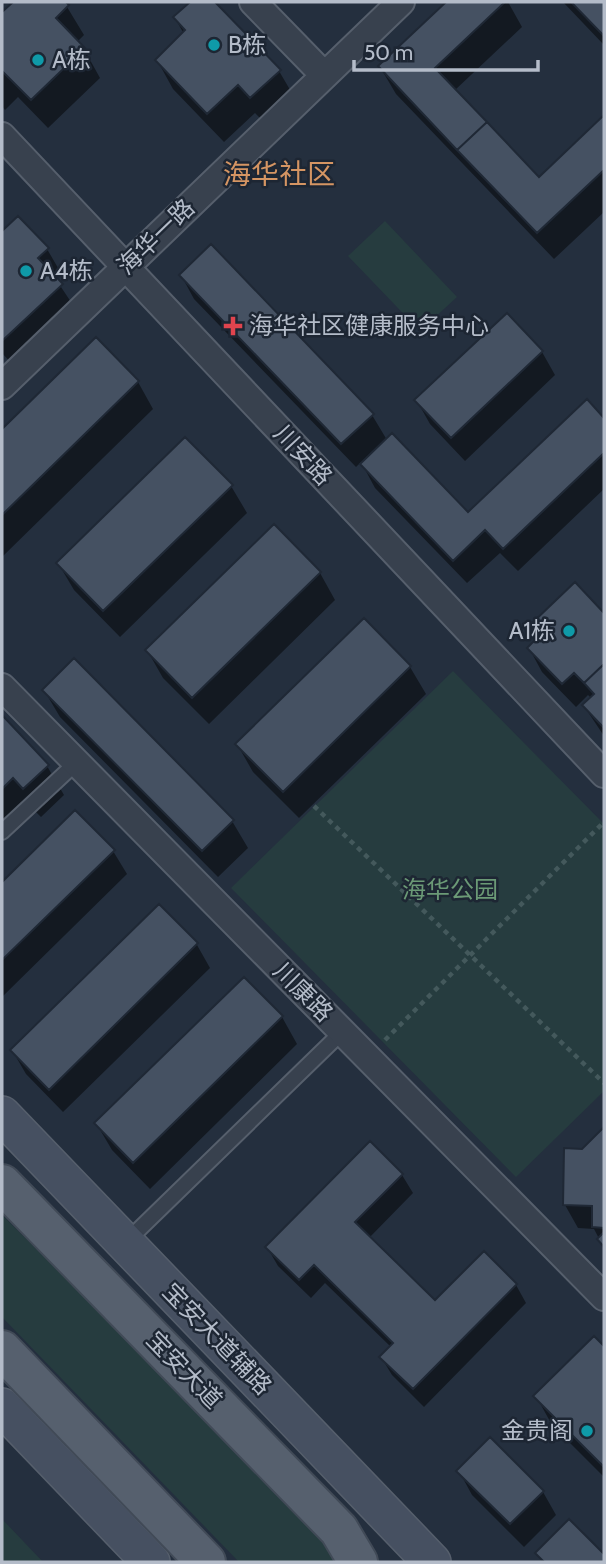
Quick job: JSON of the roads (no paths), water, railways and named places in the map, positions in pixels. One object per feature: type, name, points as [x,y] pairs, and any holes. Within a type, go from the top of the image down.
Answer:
[{"type":"main road","name":"宝安大道辅路","points":[[2,1115],[432,1562]]},
{"type":"main road","name":"宝安大道","points":[[2,1184],[339,1530],[358,1562]]},
{"type":"main road","points":[[2,1350],[206,1562]]},
{"type":"main road","points":[[4,1414],[151,1562]]},
{"type":"main road","points":[[339,1530],[373,1562]]},
{"type":"street","points":[[253,2],[324,75]]},
{"type":"street","name":"海华一路","points":[[2,386],[401,2]]},
{"type":"street","name":"川安路","points":[[2,136],[604,774]]},
{"type":"street","name":"川康路","points":[[2,687],[604,1297]]},
{"type":"lane","points":[[2,832],[76,763]]},
{"type":"lane","points":[[125,1243],[342,1032]]},
{"type":"place","name":"B栋","points":[[214,45]]},
{"type":"place","name":"A栋","points":[[38,60]]},
{"type":"place","name":"A4栋","points":[[26,271]]},
{"type":"place","name":"海华社区健康服务中心","points":[[233,326]]},
{"type":"place","name":"A1栋","points":[[569,631]]},
{"type":"place","name":"金贵阁","points":[[587,1431]]},
{"type":"district","name":"海华社区","points":[[279,174]]},
{"type":"park label","name":"海华公园","points":[[450,890]]}]
